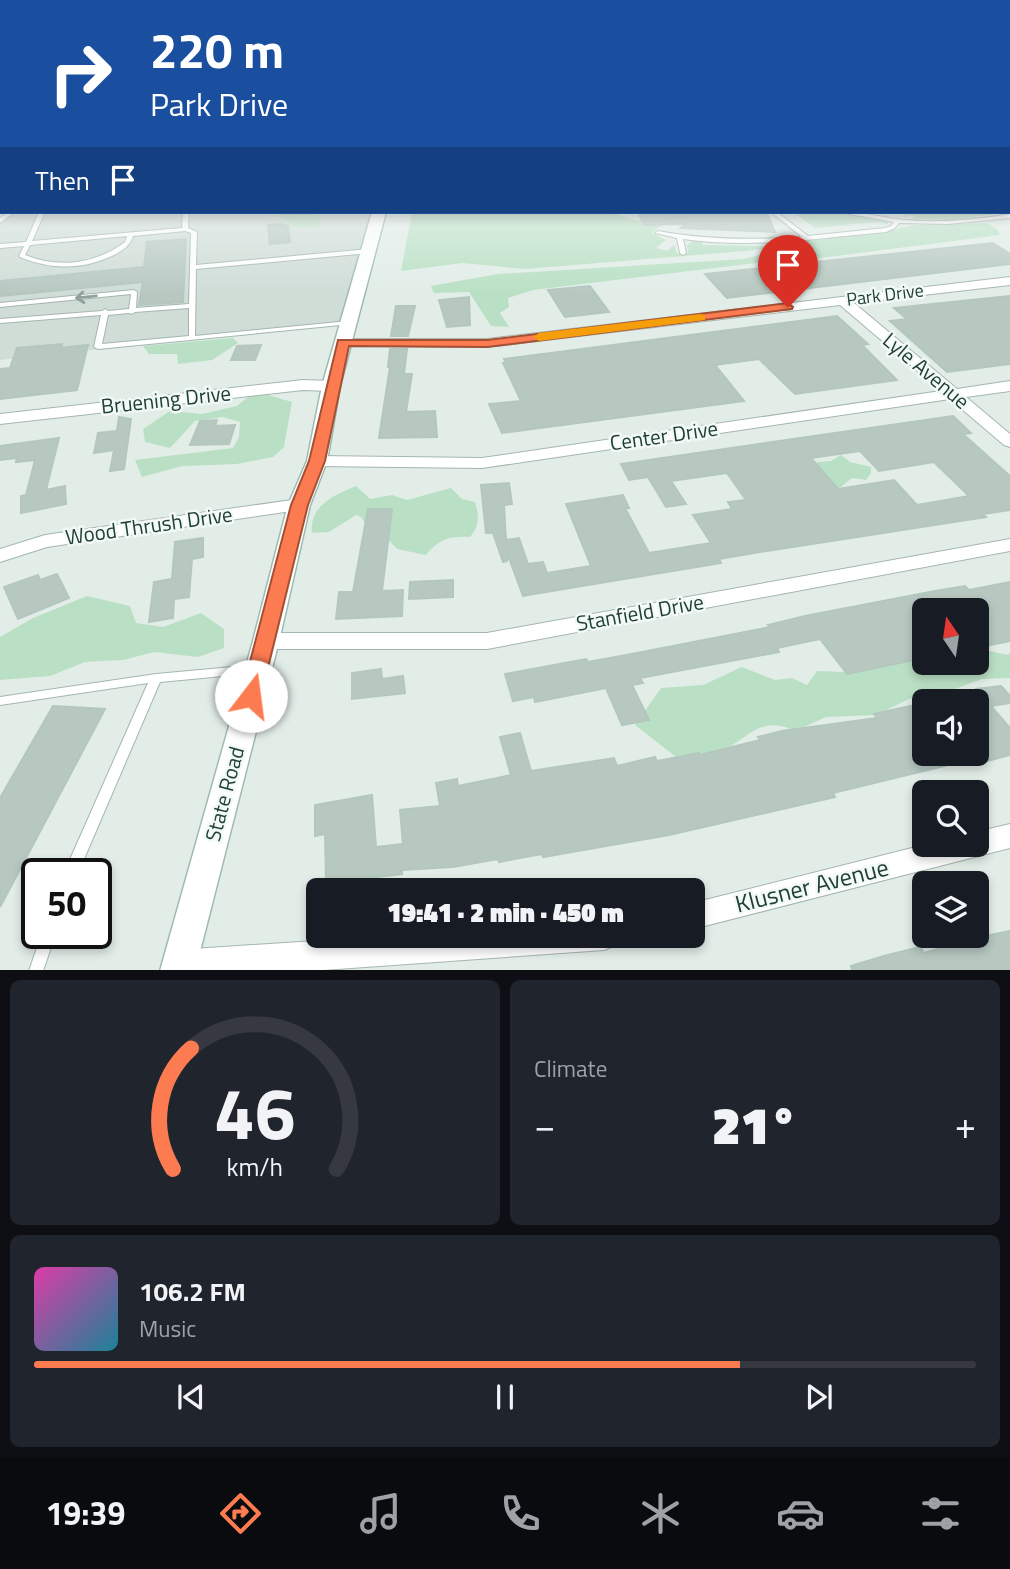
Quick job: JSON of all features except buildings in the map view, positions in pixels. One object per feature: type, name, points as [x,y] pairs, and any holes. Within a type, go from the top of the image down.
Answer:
[{"type":"main road","name":"State Road","points":[[177,968],[266,641],[299,505],[317,461],[331,386],[378,214]]},
{"type":"street","name":"Park Drive","points":[[346,333],[487,344],[1010,281]]},
{"type":"street","name":"Lyle Avenue","points":[[842,300],[1010,442]]},
{"type":"street","name":"Bruening Drive","points":[[0,419],[303,385],[331,386]]},
{"type":"street","name":"Center Drive","points":[[317,461],[482,463],[1010,386]]},
{"type":"street","name":"Wood Thrush Drive","points":[[0,556],[46,541],[299,505]]},
{"type":"street","name":"Stanfield Drive","points":[[266,641],[487,641],[1010,545]]},
{"type":"street","name":"Klusner Avenue","points":[[989,841],[1010,835]]},
{"type":"street","name":"Klusner Avenue","points":[[705,913],[927,857]]},
{"type":"street","points":[[177,968],[444,948]]},
{"type":"lane","points":[[41,214],[22,256],[39,264],[75,265],[119,250],[128,243],[130,234]]},
{"type":"lane","points":[[185,229],[186,214]]},
{"type":"lane","points":[[777,214],[807,238]]},
{"type":"lane","points":[[858,214],[898,221],[976,222],[1010,216]]},
{"type":"lane","points":[[658,233],[680,238],[769,240],[886,230],[898,221]]},
{"type":"lane","points":[[0,246],[185,229],[194,232],[192,336]]},
{"type":"lane","points":[[680,238],[683,253]]},
{"type":"lane","points":[[193,267],[369,251]]},
{"type":"lane","points":[[0,305],[134,292],[132,312]]},
{"type":"lane","points":[[0,321],[192,306]]},
{"type":"lane","points":[[104,311],[98,347],[192,336],[346,333]]},
{"type":"lane","points":[[0,701],[203,671],[258,669]]},
{"type":"lane","points":[[78,858],[156,678]]},
{"type":"lane","points":[[36,970],[44,949]]},
{"type":"shaded area","points":[[0,214],[373,214],[344,322],[0,360]]},
{"type":"green space","points":[[278,214],[314,214],[319,218],[321,226],[303,227],[288,222]]},
{"type":"green space","points":[[412,214],[613,214],[642,221],[645,225],[660,226],[652,233],[666,240],[656,248],[667,251],[674,245],[677,253],[688,253],[687,246],[693,241],[702,241],[703,245],[764,246],[763,249],[745,251],[525,269],[462,263],[401,271]]},
{"type":"green space","points":[[796,214],[846,214],[888,222],[888,224],[875,222],[815,228]]},
{"type":"green space","points":[[902,214],[995,214],[951,220],[911,219],[915,216],[908,215],[907,218]]},
{"type":"green space","points":[[986,223],[997,229],[1000,235],[533,290],[508,298],[509,307],[500,313],[509,327],[491,326],[469,292],[434,293],[431,286],[498,274],[743,259],[778,251],[786,242],[873,234],[914,225]]},
{"type":"green space","points":[[233,338],[238,343],[212,360],[178,364],[177,354],[149,354],[143,346]]},
{"type":"green space","points":[[268,395],[292,402],[284,447],[273,457],[237,464],[182,466],[142,477],[135,460],[233,448],[239,437],[240,422],[223,417],[195,421],[170,448],[145,442],[143,429],[170,411],[202,414],[237,406],[249,396]]},
{"type":"green space","points":[[841,455],[850,462],[871,467],[871,473],[866,480],[852,478],[832,494],[808,474],[817,462],[831,461]]},
{"type":"green space","points":[[356,486],[370,499],[392,495],[407,500],[451,488],[462,499],[475,502],[477,524],[470,537],[445,540],[426,555],[397,549],[385,536],[370,532],[361,517],[356,515],[329,532],[312,533],[312,523],[319,508],[332,497]]},
{"type":"green space","points":[[87,596],[130,606],[136,623],[163,627],[201,613],[224,629],[224,648],[198,657],[154,652],[123,660],[85,662],[50,676],[0,680],[0,637],[33,618]]},
{"type":"green space","points":[[989,651],[1007,655],[1010,653],[1010,678],[982,679],[955,689],[912,689],[912,698],[876,715],[826,717],[795,731],[782,726],[761,727],[728,748],[709,755],[680,760],[635,725],[661,688],[703,685],[742,667],[775,680],[792,678],[807,685],[817,671],[845,672],[912,661],[912,676],[989,676]]},
{"type":"slow traffic","points":[[539,337],[700,318]]},
{"type":"route","points":[[251,696],[299,505],[317,461],[331,386],[343,342],[487,344],[788,307]]}]
